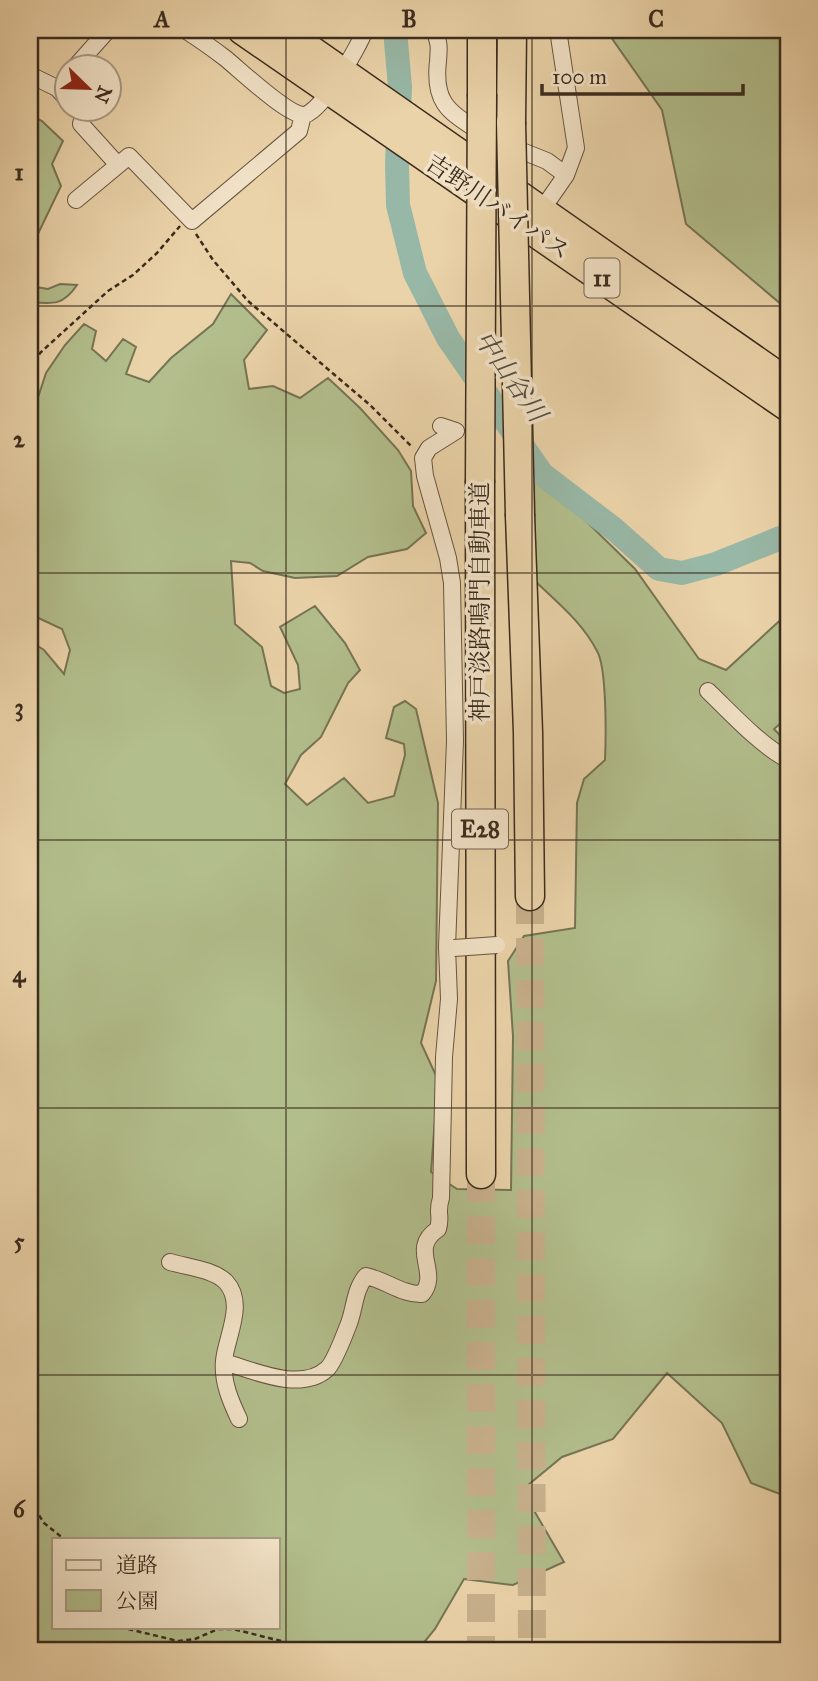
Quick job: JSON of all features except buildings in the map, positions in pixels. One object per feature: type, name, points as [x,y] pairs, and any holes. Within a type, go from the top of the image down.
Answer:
[{"type":"highway","name":"吉野川バイパス","points":[[242,30],[336,80]]},
{"type":"highway","name":"吉野川バイパス","points":[[282,30],[336,80],[788,407]]},
{"type":"highway","name":"神戸淡路鳴門自動車道","points":[[481,1174],[482,30]]},
{"type":"highway","name":"神戸淡路鳴門自動車道","points":[[512,30],[511,122],[530,896]]},
{"type":"highway","name":"吉野川バイパス","points":[[417,137],[541,211],[788,383]]},
{"type":"street","points":[[88,52],[108,30]]},
{"type":"street","points":[[185,30],[225,58],[284,106],[303,115],[310,114],[319,106],[365,30]]},
{"type":"street","points":[[433,30],[439,40],[436,78],[440,98],[448,110],[493,140],[547,161],[566,176]]},
{"type":"street","points":[[541,211],[566,176],[576,148],[558,30]]},
{"type":"street","points":[[30,75],[52,84]]},
{"type":"street","points":[[76,200],[129,156],[192,221],[299,131],[303,115]]},
{"type":"street","points":[[82,122],[118,165]]},
{"type":"street","points":[[224,1362],[284,1379],[314,1378],[329,1368],[349,1325],[360,1283],[366,1276],[380,1279],[412,1294],[422,1294],[428,1287],[430,1278],[424,1254],[425,1244],[438,1229],[441,1220],[437,1211],[441,1198],[449,999],[456,729],[452,583],[448,558],[425,476],[423,458],[429,448],[456,431],[441,426]]},
{"type":"street","points":[[708,691],[768,746],[788,760]]},
{"type":"street","points":[[450,947],[497,945]]},
{"type":"street","points":[[170,1262],[212,1274],[225,1281],[232,1291],[234,1325],[224,1362],[227,1388],[239,1419]]},
{"type":"path","points":[[30,378],[40,353],[108,290],[133,275],[158,253],[180,226],[192,221],[197,239],[248,301],[370,405],[423,458]]},
{"type":"path","points":[[30,1501],[44,1523],[63,1538]]},
{"type":"path","points":[[124,1628],[178,1641],[195,1639],[218,1629],[233,1629],[285,1642],[324,1644],[344,1651]]},
{"type":"green space","points":[[606,30],[788,30],[788,310],[686,224],[662,110]]},
{"type":"green space","points":[[30,115],[42,121],[63,141],[52,164],[61,186],[37,236],[30,238]]},
{"type":"green space","points":[[60,284],[77,285],[62,300],[30,302],[30,286],[48,289]]},
{"type":"green space","points":[[231,294],[267,330],[244,360],[249,389],[273,386],[300,398],[328,378],[398,450],[411,471],[413,506],[426,533],[407,549],[368,557],[337,576],[295,578],[263,571],[250,563],[231,561],[235,624],[262,647],[271,686],[284,693],[300,689],[298,665],[280,627],[315,606],[345,643],[360,670],[348,683],[321,737],[301,755],[285,784],[307,805],[344,778],[368,803],[394,796],[405,755],[404,744],[386,738],[394,707],[405,701],[416,709],[438,803],[436,981],[421,1043],[438,1080],[431,1172],[457,1189],[511,1190],[513,1036],[508,961],[524,936],[575,928],[577,803],[584,779],[605,760],[603,672],[597,651],[577,622],[535,581],[534,477],[548,492],[585,520],[635,569],[699,659],[726,670],[788,613],[788,717],[774,729],[788,744],[788,1497],[751,1483],[722,1423],[667,1373],[613,1439],[562,1457],[522,1490],[564,1562],[513,1585],[464,1579],[435,1629],[417,1651],[30,1651],[30,641],[44,650],[64,674],[70,650],[62,629],[30,614],[30,458],[37,449],[30,434],[30,422],[46,373],[65,345],[84,324],[96,331],[92,349],[106,361],[123,339],[136,347],[126,374],[149,382],[171,358],[213,324]]},
{"type":"waterway","name":"中山谷川","points":[[395,30],[400,87],[398,205],[415,273],[448,338],[542,474],[614,529],[659,569],[682,573],[716,564],[788,535]]},
{"type":"tunnel","points":[[530,896],[532,1651]]},
{"type":"tunnel","points":[[481,1174],[481,1651]]}]
